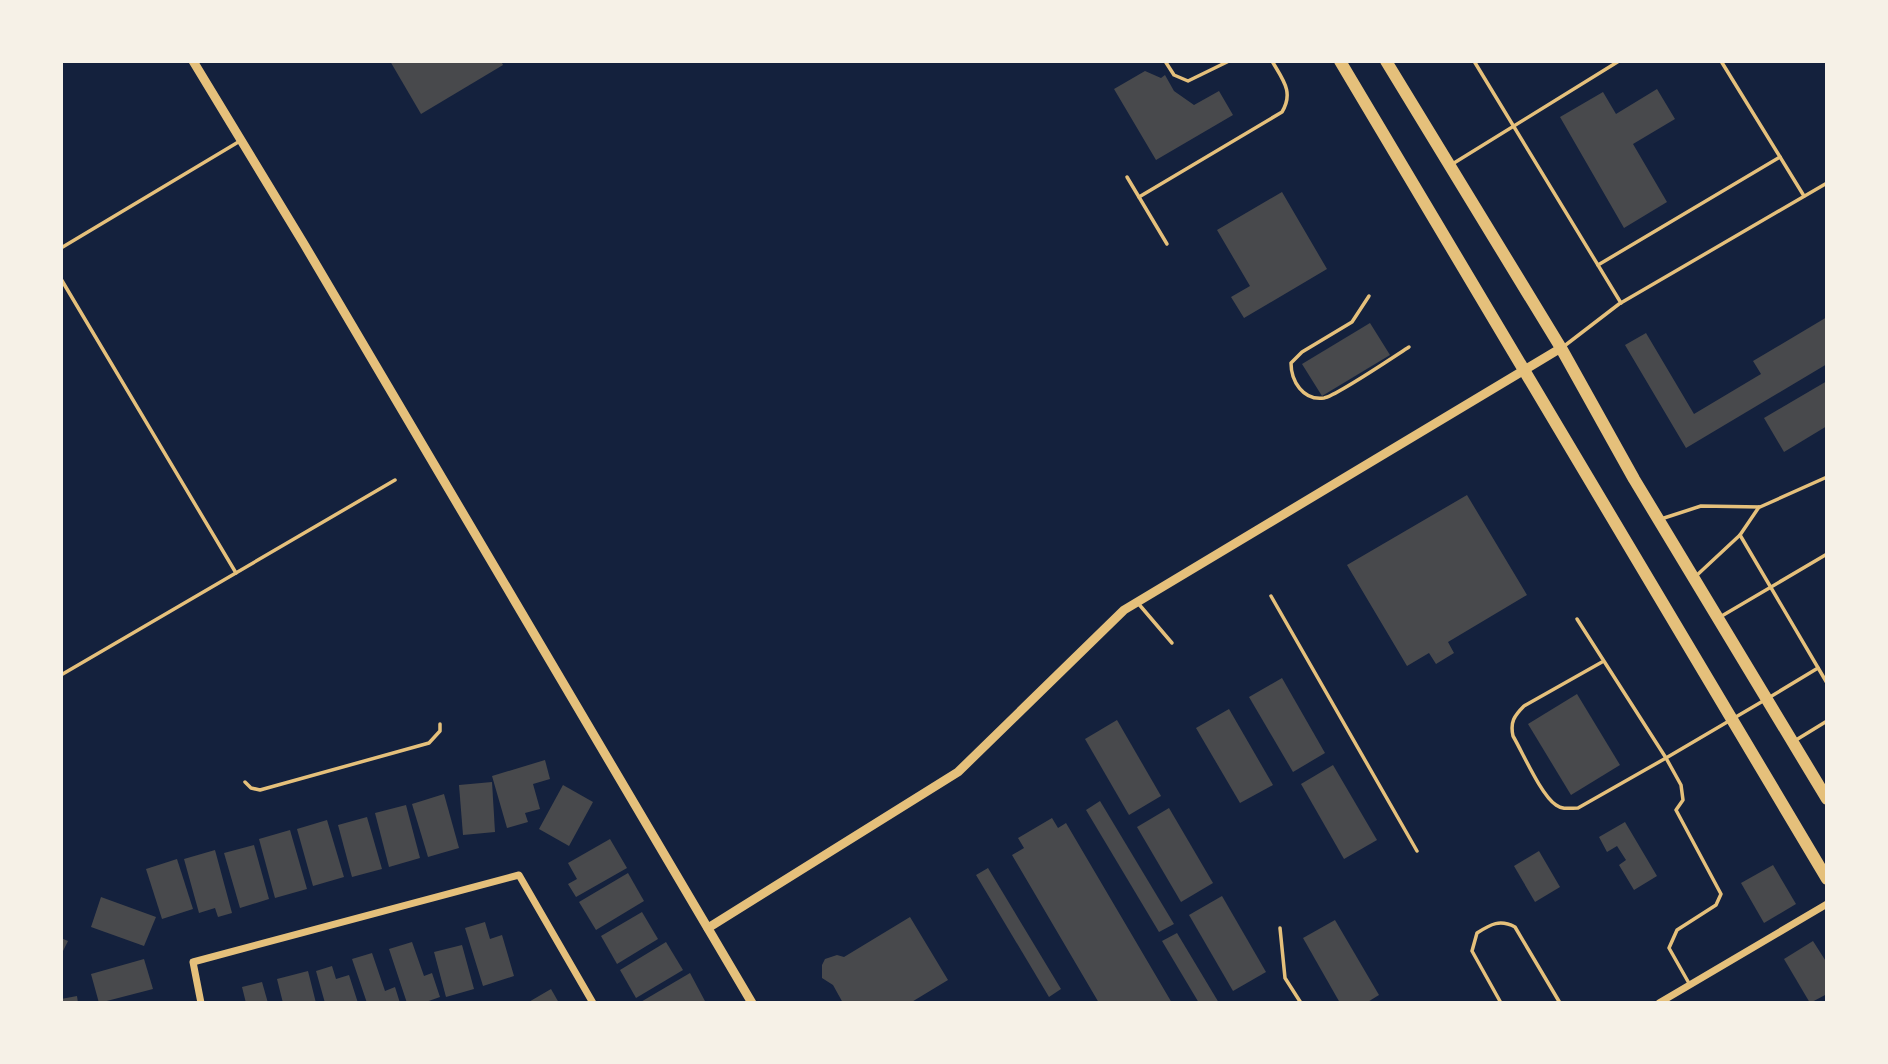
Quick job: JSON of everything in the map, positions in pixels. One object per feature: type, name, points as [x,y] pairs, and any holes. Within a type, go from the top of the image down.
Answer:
[{"type":"main road","points":[[1340,61],[1827,880]]},
{"type":"main road","points":[[1386,61],[1561,348],[1658,519],[1827,799]]},
{"type":"street","points":[[193,61],[314,261],[751,1003]]},
{"type":"street","points":[[708,928],[958,772],[1124,610],[1526,372],[1561,348]]},
{"type":"street","points":[[201,1003],[193,962],[519,875],[593,1003]]},
{"type":"street","points":[[1659,1003],[1827,904]]},
{"type":"lane","points":[[1165,61],[1174,75],[1188,82],[1229,61]]},
{"type":"lane","points":[[1139,197],[1282,112],[1289,101],[1288,87],[1272,61]]},
{"type":"lane","points":[[1474,61],[1621,303]]},
{"type":"lane","points":[[1449,166],[1619,61]]},
{"type":"lane","points":[[1721,61],[1804,197]]},
{"type":"lane","points":[[61,248],[240,141]]},
{"type":"lane","points":[[1598,265],[1780,157]]},
{"type":"lane","points":[[1127,177],[1167,244]]},
{"type":"lane","points":[[1561,348],[1621,303],[1827,183]]},
{"type":"lane","points":[[61,279],[236,573]]},
{"type":"lane","points":[[1369,296],[1352,322],[1302,352],[1291,363],[1291,375],[1297,386],[1307,396],[1325,398],[1409,347]]},
{"type":"lane","points":[[1658,519],[1700,506],[1760,507],[1827,477]]},
{"type":"lane","points":[[61,675],[395,480]]},
{"type":"lane","points":[[1694,577],[1740,535],[1760,507]]},
{"type":"lane","points":[[1740,535],[1827,682]]},
{"type":"lane","points":[[1719,618],[1827,554]]},
{"type":"lane","points":[[1271,596],[1417,851]]},
{"type":"lane","points":[[1138,602],[1172,643]]},
{"type":"lane","points":[[1577,620],[1681,785],[1683,800],[1676,810],[1721,894],[1716,905],[1678,930],[1670,948],[1690,985]]},
{"type":"lane","points":[[1602,662],[1515,715],[1511,726],[1513,736],[1545,792],[1554,804],[1566,809],[1578,808],[1818,668]]},
{"type":"lane","points":[[1793,741],[1827,721]]},
{"type":"lane","points":[[245,782],[251,788],[260,790],[429,743],[440,731],[440,724]]},
{"type":"lane","points":[[1502,1003],[1472,951],[1477,933],[1491,924],[1505,922],[1515,927],[1560,1003]]},
{"type":"lane","points":[[1280,928],[1285,978],[1301,1003]]},
{"type":"building","points":[[390,61],[501,61],[503,65],[421,114]]},
{"type":"building","points":[[1145,71],[1161,78],[1165,75],[1174,91],[1194,105],[1219,91],[1233,115],[1156,160],[1114,89]]},
{"type":"building","points":[[1657,89],[1675,119],[1633,144],[1667,202],[1624,228],[1560,117],[1603,92],[1616,114]]},
{"type":"building","points":[[1282,192],[1327,269],[1244,318],[1231,297],[1250,286],[1217,230]]},
{"type":"building","points":[[1827,317],[1827,364],[1686,448],[1625,345],[1646,333],[1694,414],[1761,374],[1753,361]]},
{"type":"building","points":[[1370,323],[1390,355],[1322,396],[1302,364]]},
{"type":"building","points":[[1827,381],[1827,426],[1784,452],[1764,418]]},
{"type":"building","points":[[1467,495],[1527,595],[1448,642],[1454,653],[1436,664],[1429,653],[1407,666],[1347,565]]},
{"type":"building","points":[[1282,678],[1325,753],[1293,772],[1249,697]]},
{"type":"building","points":[[1577,694],[1620,765],[1571,795],[1528,724]]},
{"type":"building","points":[[1229,709],[1273,785],[1240,803],[1196,728]]},
{"type":"building","points":[[1117,720],[1161,796],[1129,815],[1085,739]]},
{"type":"building","points":[[545,760],[550,779],[533,784],[540,809],[525,813],[528,822],[507,828],[492,776]]},
{"type":"building","points":[[1333,765],[1377,840],[1344,859],[1301,784]]},
{"type":"building","points":[[492,782],[495,832],[463,835],[459,785]]},
{"type":"building","points":[[563,785],[593,802],[569,846],[539,829]]},
{"type":"building","points":[[444,794],[459,848],[428,857],[412,804]]},
{"type":"building","points":[[1100,801],[1174,924],[1159,932],[1086,810]]},
{"type":"building","points":[[406,805],[420,858],[389,867],[375,813]]},
{"type":"building","points":[[1169,808],[1213,883],[1181,902],[1137,827]]},
{"type":"building","points":[[367,817],[382,869],[352,877],[338,825]]},
{"type":"building","points":[[1052,818],[1058,828],[1066,823],[1172,1003],[1099,1003],[1012,855],[1024,848],[1018,838]]},
{"type":"building","points":[[327,820],[344,877],[313,886],[297,829]]},
{"type":"building","points":[[1625,822],[1657,876],[1634,890],[1619,865],[1626,860],[1617,846],[1607,852],[1599,837]]},
{"type":"building","points":[[290,830],[307,889],[275,898],[259,839]]},
{"type":"building","points":[[610,839],[627,868],[576,897],[568,884],[577,879],[568,863]]},
{"type":"building","points":[[254,845],[269,899],[240,908],[224,853]]},
{"type":"building","points":[[215,850],[232,913],[218,917],[215,908],[199,913],[184,859]]},
{"type":"building","points":[[1539,851],[1560,887],[1535,902],[1514,866]]},
{"type":"building","points":[[177,859],[193,909],[162,919],[146,869]]},
{"type":"building","points":[[1773,865],[1796,904],[1764,923],[1741,883]]},
{"type":"building","points":[[988,868],[1061,989],[1049,997],[976,875]]},
{"type":"building","points":[[628,873],[644,901],[596,930],[579,902]]},
{"type":"building","points":[[1222,896],[1266,972],[1233,991],[1189,915]]},
{"type":"building","points":[[101,897],[156,917],[144,946],[91,927]]},
{"type":"building","points":[[642,912],[658,939],[617,964],[601,936]]},
{"type":"building","points":[[910,917],[948,980],[910,1003],[843,1003],[833,985],[822,978],[825,959],[837,955],[844,957]]},
{"type":"building","points":[[1335,920],[1379,995],[1366,1003],[1340,1003],[1303,938]]},
{"type":"building","points":[[485,922],[490,939],[502,935],[514,976],[483,986],[465,928]]},
{"type":"building","points":[[1177,933],[1219,1003],[1199,1003],[1162,941]]},
{"type":"building","points":[[61,938],[68,941],[61,955]]},
{"type":"building","points":[[1813,941],[1827,963],[1827,994],[1810,1003],[1784,959]]},
{"type":"building","points":[[412,942],[424,976],[432,973],[440,997],[423,1003],[407,1003],[389,949]]},
{"type":"building","points":[[666,942],[683,970],[636,998],[620,970]]},
{"type":"building","points":[[462,945],[474,989],[446,997],[434,952]]},
{"type":"building","points":[[372,953],[385,991],[395,987],[400,1003],[367,1003],[352,959]]},
{"type":"building","points":[[144,959],[153,989],[99,1003],[91,974]]},
{"type":"building","points":[[332,966],[336,979],[349,975],[358,1003],[325,1003],[316,971]]},
{"type":"building","points":[[308,971],[316,1003],[283,1003],[277,979]]},
{"type":"building","points":[[690,973],[706,1003],[639,1003]]},
{"type":"building","points":[[262,982],[268,1003],[246,1003],[242,987]]},
{"type":"building","points":[[551,989],[559,1003],[527,1003]]},
{"type":"building","points":[[77,996],[78,1003],[61,1003],[61,999]]}]
